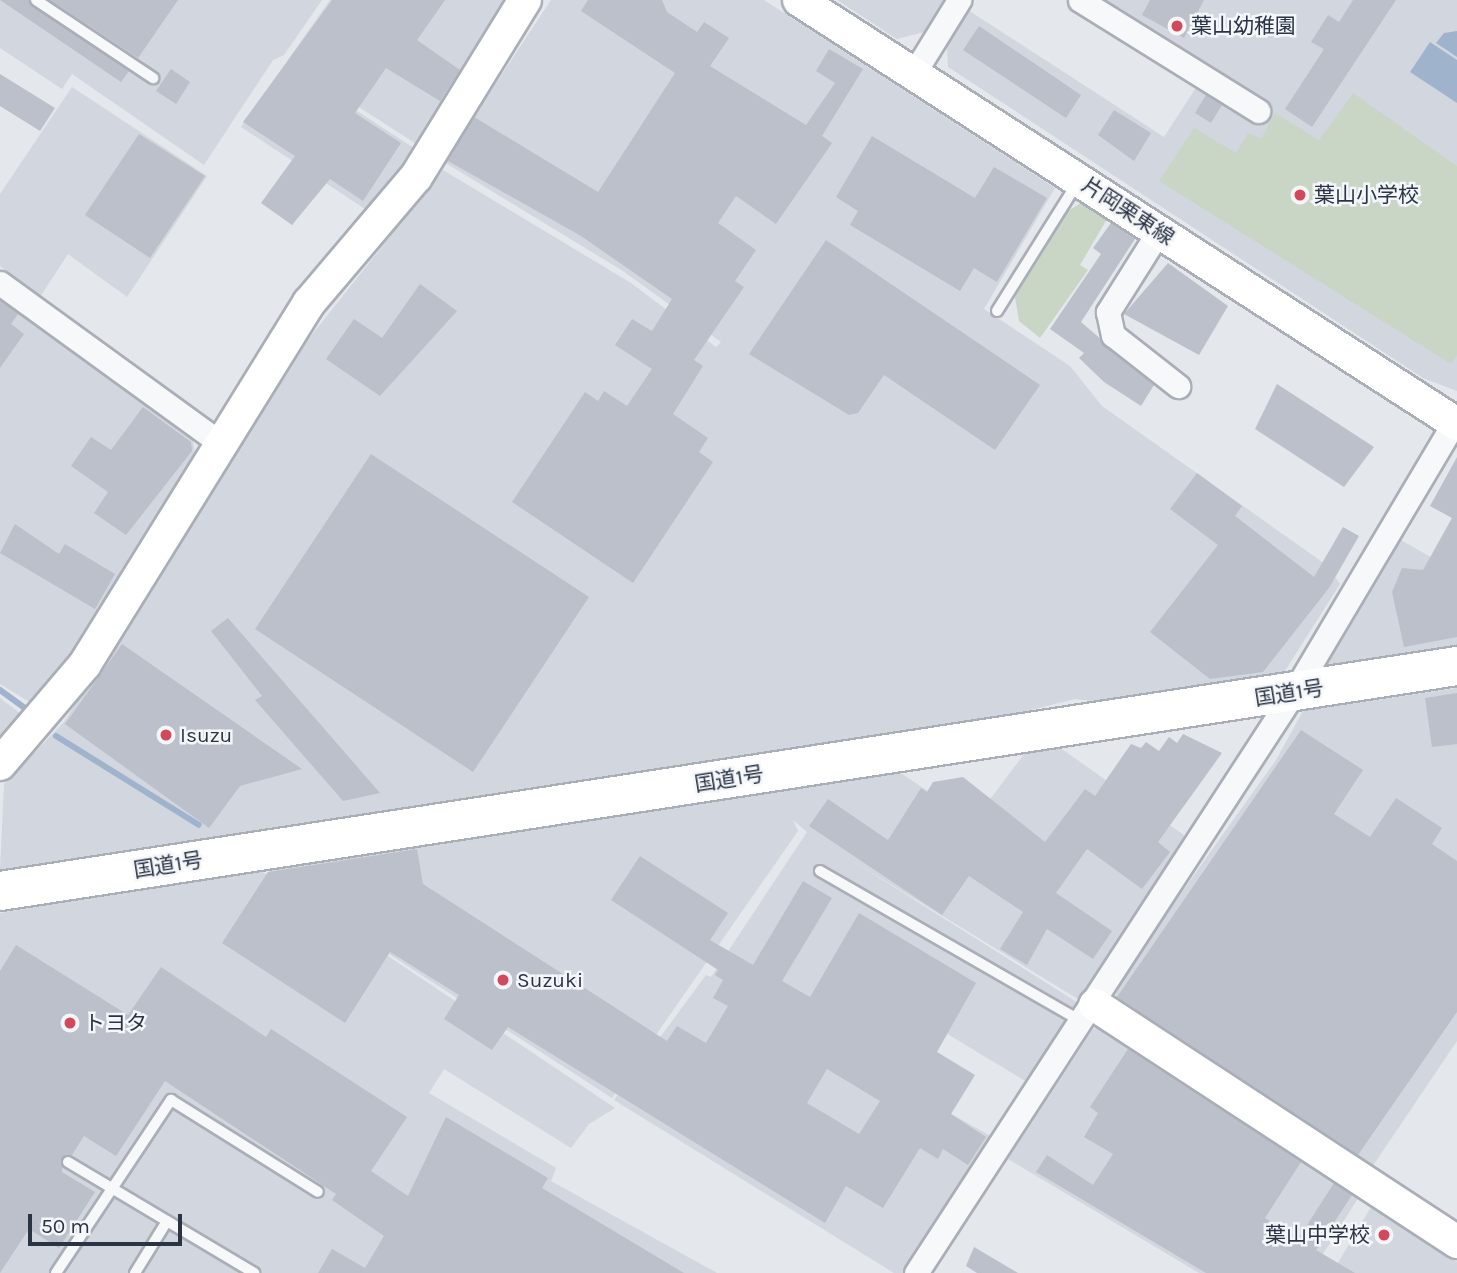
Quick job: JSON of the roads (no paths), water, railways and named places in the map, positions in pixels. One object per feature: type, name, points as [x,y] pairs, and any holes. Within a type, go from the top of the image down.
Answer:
[{"type":"highway","name":"国道1号","points":[[0,891],[1457,666]]},
{"type":"street","points":[[0,764],[85,664],[309,303],[416,177],[526,0]]},
{"type":"street","name":"片岡栗東線","points":[[799,0],[1456,421]]},
{"type":"street","points":[[914,73],[959,0]]},
{"type":"street","points":[[1080,0],[1258,111]]},
{"type":"street","points":[[1159,231],[1108,312],[1113,335],[1178,386]]},
{"type":"street","points":[[0,283],[220,443]]},
{"type":"street","points":[[916,1273],[1089,1014],[1294,692],[1456,421]]},
{"type":"street","points":[[1089,1014],[1457,1242]]},
{"type":"lane","points":[[36,0],[153,78]]},
{"type":"lane","points":[[997,312],[1079,179]]},
{"type":"lane","points":[[820,871],[1089,1014]]},
{"type":"lane","points":[[56,1273],[171,1100],[318,1192]]},
{"type":"lane","points":[[68,1162],[254,1273]]},
{"type":"lane","points":[[135,1273],[167,1221]]},
{"type":"water","points":[[1457,31],[1457,57],[1436,43],[1444,33]]},
{"type":"water","points":[[1430,42],[1457,60],[1457,103],[1410,72]]},
{"type":"waterway","points":[[0,690],[25,708]]},
{"type":"waterway","points":[[56,736],[199,825]]},
{"type":"place","name":"葉山幼稚園","points":[[1177,26]]},
{"type":"place","name":"葉山小学校","points":[[1300,195]]},
{"type":"place","name":"Isuzu","points":[[166,735]]},
{"type":"place","name":"Suzuki","points":[[503,980]]},
{"type":"place","name":"トヨタ","points":[[70,1023]]},
{"type":"place","name":"葉山中学校","points":[[1384,1235]]}]
